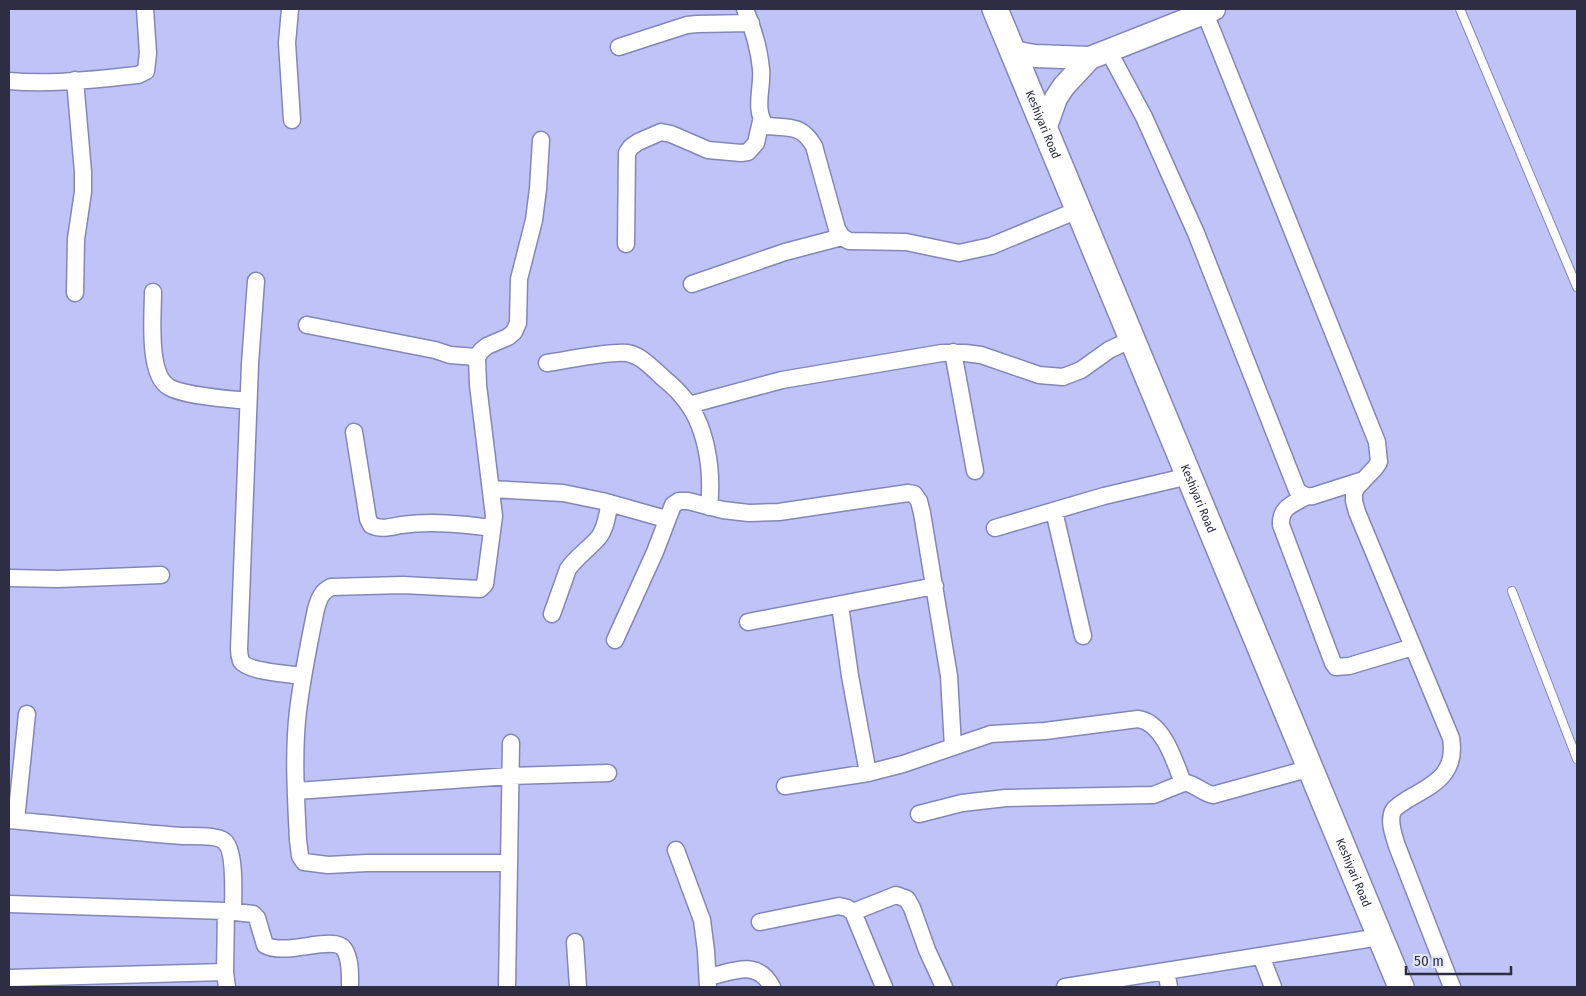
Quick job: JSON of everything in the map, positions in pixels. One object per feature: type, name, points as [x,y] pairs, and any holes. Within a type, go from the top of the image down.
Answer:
[{"type":"main road","name":"Keshiyari Road","points":[[995,9],[1401,987]]},
{"type":"street","points":[[9,81],[75,80],[138,75],[146,71],[148,54],[145,9]]},
{"type":"street","points":[[290,9],[286,43],[292,120]]},
{"type":"street","points":[[1012,52],[1035,56],[1099,54],[1210,11],[1376,442],[1379,462],[1357,486],[1354,493],[1354,501],[1451,738],[1453,748],[1448,769],[1443,776],[1432,786],[1399,805],[1393,811],[1391,818],[1392,830],[1397,846],[1452,987]]},
{"type":"street","points":[[619,47],[692,24],[748,16],[758,46],[762,71],[761,121],[756,143],[748,152],[741,154],[708,150],[671,134],[661,132],[631,147],[627,153],[626,244]]},
{"type":"street","points":[[1044,129],[1056,98],[1064,86],[1099,54]]},
{"type":"street","points":[[1099,54],[1144,117],[1170,172],[1196,233],[1293,483],[1301,494],[1306,496]]},
{"type":"street","points":[[75,80],[83,172],[83,192],[76,239],[75,293]]},
{"type":"street","points":[[761,121],[766,126],[798,129],[807,135],[814,146],[837,229],[842,237],[849,241],[906,242],[959,253],[991,246],[1078,210]]},
{"type":"street","points":[[509,863],[368,863],[328,865],[304,862],[300,856],[299,848],[296,790],[298,712],[316,609],[319,598],[324,591],[331,587],[403,585],[480,589],[486,584],[494,516],[478,385],[477,358],[481,350],[508,337],[514,332],[518,323],[519,279],[534,220],[541,140]]},
{"type":"street","points":[[692,284],[785,252],[842,237]]},
{"type":"street","points":[[256,281],[248,401],[239,640],[241,660],[246,666],[303,676]]},
{"type":"street","points":[[153,292],[154,359],[161,381],[175,390],[204,396],[248,401]]},
{"type":"street","points":[[307,325],[450,355],[477,358]]},
{"type":"street","points":[[689,405],[782,380],[953,352],[981,356],[1039,375],[1063,377],[1081,370],[1088,363],[1109,350],[1132,339]]},
{"type":"street","points":[[953,352],[975,471]]},
{"type":"street","points":[[547,363],[616,353],[628,353],[646,363],[682,395],[699,422],[708,459],[712,488],[709,507]]},
{"type":"street","points":[[354,432],[368,519],[371,525],[377,528],[384,528],[421,522],[434,522],[492,528]]},
{"type":"street","points":[[995,528],[1104,496],[1189,476]]},
{"type":"street","points":[[1363,480],[1306,496],[1282,512],[1280,517],[1281,525],[1336,667],[1349,666],[1413,647]]},
{"type":"street","points":[[491,488],[563,493],[610,503],[666,519]]},
{"type":"street","points":[[616,640],[655,552],[666,519],[673,505],[679,501],[688,501],[723,510],[749,513],[779,512],[854,500],[914,494],[919,501],[922,513],[949,676],[953,747]]},
{"type":"street","points":[[552,614],[568,569],[600,536],[605,526],[610,503]]},
{"type":"street","points":[[1054,511],[1083,636]]},
{"type":"street","points":[[9,578],[161,575]]},
{"type":"street","points":[[748,622],[935,586]]},
{"type":"street","points":[[840,605],[850,676],[868,773]]},
{"type":"street","points":[[9,978],[226,979],[232,861],[225,841],[215,838],[12,820],[27,714]]},
{"type":"street","points":[[785,786],[868,773],[903,764],[990,734],[1045,731],[1138,719],[1152,724],[1160,732],[1183,783]]},
{"type":"street","points":[[507,987],[511,743]]},
{"type":"street","points":[[919,814],[962,803],[1006,798],[1153,795],[1183,783],[1189,783],[1205,794],[1213,795],[1311,768]]},
{"type":"street","points":[[296,790],[510,776],[608,773]]},
{"type":"street","points":[[676,850],[702,920],[708,982],[749,968],[762,973],[772,987]]},
{"type":"street","points":[[853,912],[896,895],[907,899],[944,987]]},
{"type":"street","points":[[9,904],[230,911],[253,914],[257,918],[265,945],[271,948],[291,949],[330,943],[339,944],[347,954],[350,987]]},
{"type":"street","points":[[760,922],[839,906],[846,908],[853,912],[884,987]]},
{"type":"street","points":[[1065,987],[1167,979],[1261,956],[1380,937]]},
{"type":"street","points":[[575,942],[578,987]]},
{"type":"street","points":[[1261,956],[1273,987]]},
{"type":"lane","points":[[1460,9],[1577,287]]},
{"type":"lane","points":[[1512,591],[1577,759]]}]
